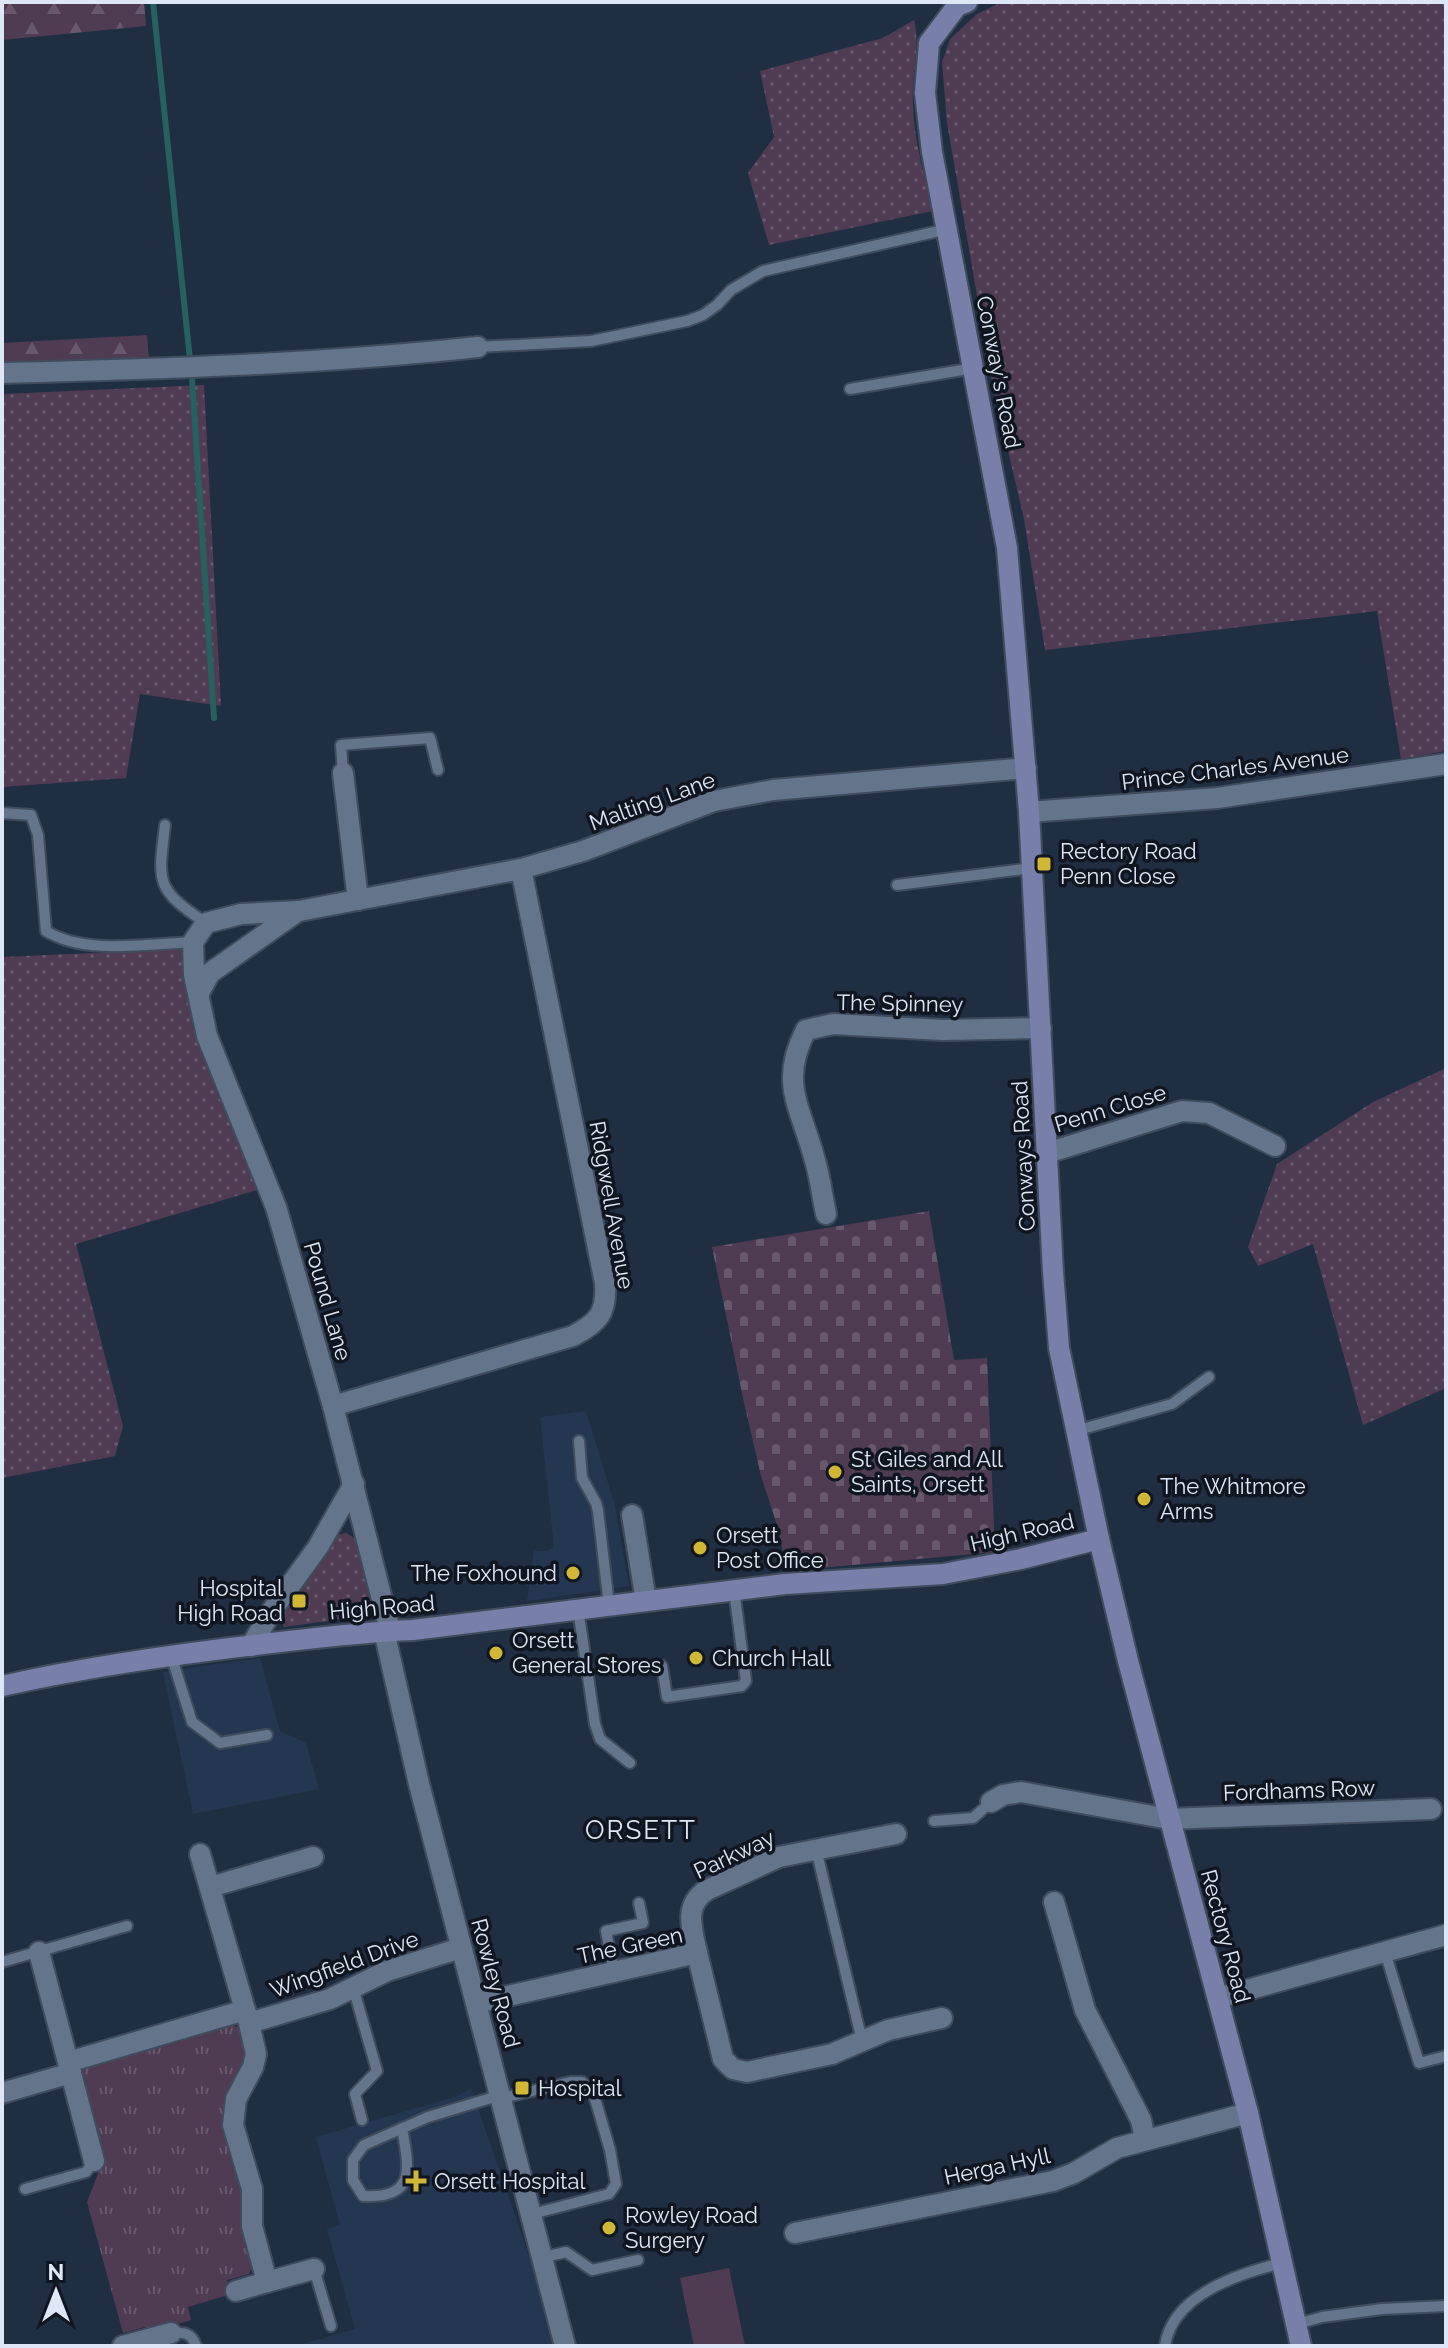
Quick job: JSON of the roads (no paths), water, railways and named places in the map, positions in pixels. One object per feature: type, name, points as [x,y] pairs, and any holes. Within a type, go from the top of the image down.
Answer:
[{"type":"main road","name":"Conway's Road","points":[[967,2],[957,6],[929,43],[925,93],[932,152],[1007,548],[1026,768]]},
{"type":"main road","name":"Conways Road","points":[[1026,768],[1059,1348],[1099,1539]]},
{"type":"main road","name":"High Road","points":[[2,1686],[72,1670],[171,1655],[734,1590],[943,1574],[1021,1559],[1099,1539]]},
{"type":"main road","name":"Rectory Road","points":[[1099,1539],[1169,1819],[1248,2113],[1301,2346]]},
{"type":"street","points":[[2,373],[364,359],[478,347]]},
{"type":"street","name":"Prince Charles Avenue","points":[[1029,812],[1217,798],[1446,764]]},
{"type":"street","name":"Malting Lane","points":[[206,923],[241,914],[299,911],[521,869],[583,851],[714,801],[773,790],[1026,768]]},
{"type":"street","points":[[343,773],[358,900]]},
{"type":"street","name":"Ridgwell Avenue","points":[[333,1406],[573,1336],[593,1325],[605,1307],[605,1283],[521,869]]},
{"type":"street","name":"Malting Lane","points":[[200,991],[210,973],[299,911]]},
{"type":"street","points":[[193,942],[206,923]]},
{"type":"street","name":"Pound Lane","points":[[193,942],[194,975],[200,991],[207,1036],[276,1207],[354,1484],[387,1631]]},
{"type":"street","name":"The Spinney","points":[[826,1214],[815,1159],[796,1103],[792,1080],[795,1051],[806,1030],[833,1024],[943,1030],[1041,1028]]},
{"type":"street","name":"Penn Close","points":[[1047,1153],[1182,1111],[1209,1113],[1275,1146]]},
{"type":"street","points":[[251,1646],[271,1612],[318,1547],[354,1484]]},
{"type":"street","points":[[632,1515],[646,1601]]},
{"type":"street","name":"Rowley Road","points":[[387,1631],[419,1784],[565,2346]]},
{"type":"street","name":"Fordhams Row","points":[[991,1802],[1003,1795],[1021,1792],[1169,1819],[1431,1809]]},
{"type":"street","name":"Parkway","points":[[697,1953],[690,1922],[691,1908],[697,1897],[779,1857],[896,1834]]},
{"type":"street","points":[[200,1854],[256,2054],[253,2067],[236,2099],[233,2125],[252,2189],[252,2226],[267,2282]]},
{"type":"street","points":[[210,1887],[313,1857]]},
{"type":"street","points":[[1054,1902],[1085,2010],[1141,2120],[1145,2139]]},
{"type":"street","points":[[1218,1998],[1446,1935]]},
{"type":"street","name":"Wingfield Drive","points":[[2,2093],[70,2067],[247,2017],[330,1999],[387,1971],[461,1948]]},
{"type":"street","points":[[39,1952],[94,2161]]},
{"type":"street","name":"The Green","points":[[477,2003],[697,1953],[723,2059],[733,2069],[747,2072],[832,2054],[888,2030],[942,2018]]},
{"type":"street","name":"Herga Hyll","points":[[795,2233],[1053,2181],[1074,2173],[1117,2148],[1248,2113]]},
{"type":"street","points":[[236,2291],[314,2269]]},
{"type":"street","points":[[123,2346],[171,2333]]},
{"type":"lane","points":[[478,347],[591,341],[687,321],[703,315],[731,290],[763,271],[948,229]]},
{"type":"lane","points":[[850,389],[974,367]]},
{"type":"lane","points":[[343,773],[341,745],[430,738],[438,770]]},
{"type":"lane","points":[[2,813],[31,815],[38,835],[46,931],[75,944],[132,946],[193,942]]},
{"type":"lane","points":[[165,825],[159,874],[163,884],[170,897],[206,923]]},
{"type":"lane","points":[[897,885],[1032,868]]},
{"type":"lane","points":[[1075,1431],[1172,1404],[1209,1377]]},
{"type":"lane","points":[[579,1441],[582,1478],[598,1511],[609,1605]]},
{"type":"lane","points":[[662,1666],[667,1697],[742,1686],[746,1681],[734,1590]]},
{"type":"lane","points":[[578,1609],[595,1724],[600,1739],[630,1763]]},
{"type":"lane","points":[[171,1655],[192,1722],[220,1743],[267,1735]]},
{"type":"lane","points":[[934,1821],[967,1820],[991,1802]]},
{"type":"lane","points":[[816,1849],[862,2041]]},
{"type":"lane","points":[[614,1972],[606,1931],[643,1923],[639,1903]]},
{"type":"lane","points":[[2,1962],[127,1926]]},
{"type":"lane","points":[[1385,1952],[1419,2063],[1446,2056]]},
{"type":"lane","points":[[353,1987],[377,2071],[355,2094],[362,2120]]},
{"type":"lane","points":[[402,2128],[410,2170],[400,2189],[384,2197],[363,2196],[353,2180],[353,2160],[364,2145],[402,2128],[428,2117],[502,2096],[582,2082],[594,2095],[616,2184],[609,2194],[532,2214]]},
{"type":"lane","points":[[25,2189],[86,2172],[94,2161]]},
{"type":"lane","points":[[544,2257],[566,2252],[592,2270],[638,2260]]},
{"type":"lane","points":[[1165,2346],[1169,2331],[1189,2304],[1206,2290],[1257,2269],[1282,2263]]},
{"type":"lane","points":[[314,2269],[331,2326]]},
{"type":"lane","points":[[1297,2324],[1322,2317],[1382,2309],[1446,2306]]},
{"type":"lane","points":[[171,2333],[192,2336],[196,2346]]},
{"type":"waterway","points":[[153,2],[192,379],[214,718]]},
{"type":"place","name":"Rectory Road Penn Close","points":[[1044,864]]},
{"type":"place","name":"St Giles and All Saints, Orsett","points":[[835,1472]]},
{"type":"place","name":"The Whitmore Arms","points":[[1144,1499]]},
{"type":"place","name":"Orsett Post Office","points":[[700,1548]]},
{"type":"place","name":"The Foxhound","points":[[573,1573]]},
{"type":"place","name":"Hospital High Road","points":[[299,1601]]},
{"type":"place","name":"Orsett General Stores","points":[[496,1653]]},
{"type":"place","name":"Church Hall","points":[[696,1658]]},
{"type":"place","name":"Hospital","points":[[522,2088]]},
{"type":"place","name":"Orsett Hospital","points":[[416,2181]]},
{"type":"place","name":"Rowley Road Surgery","points":[[609,2228]]},
{"type":"district","name":"ORSETT","points":[[641,1830]]}]
